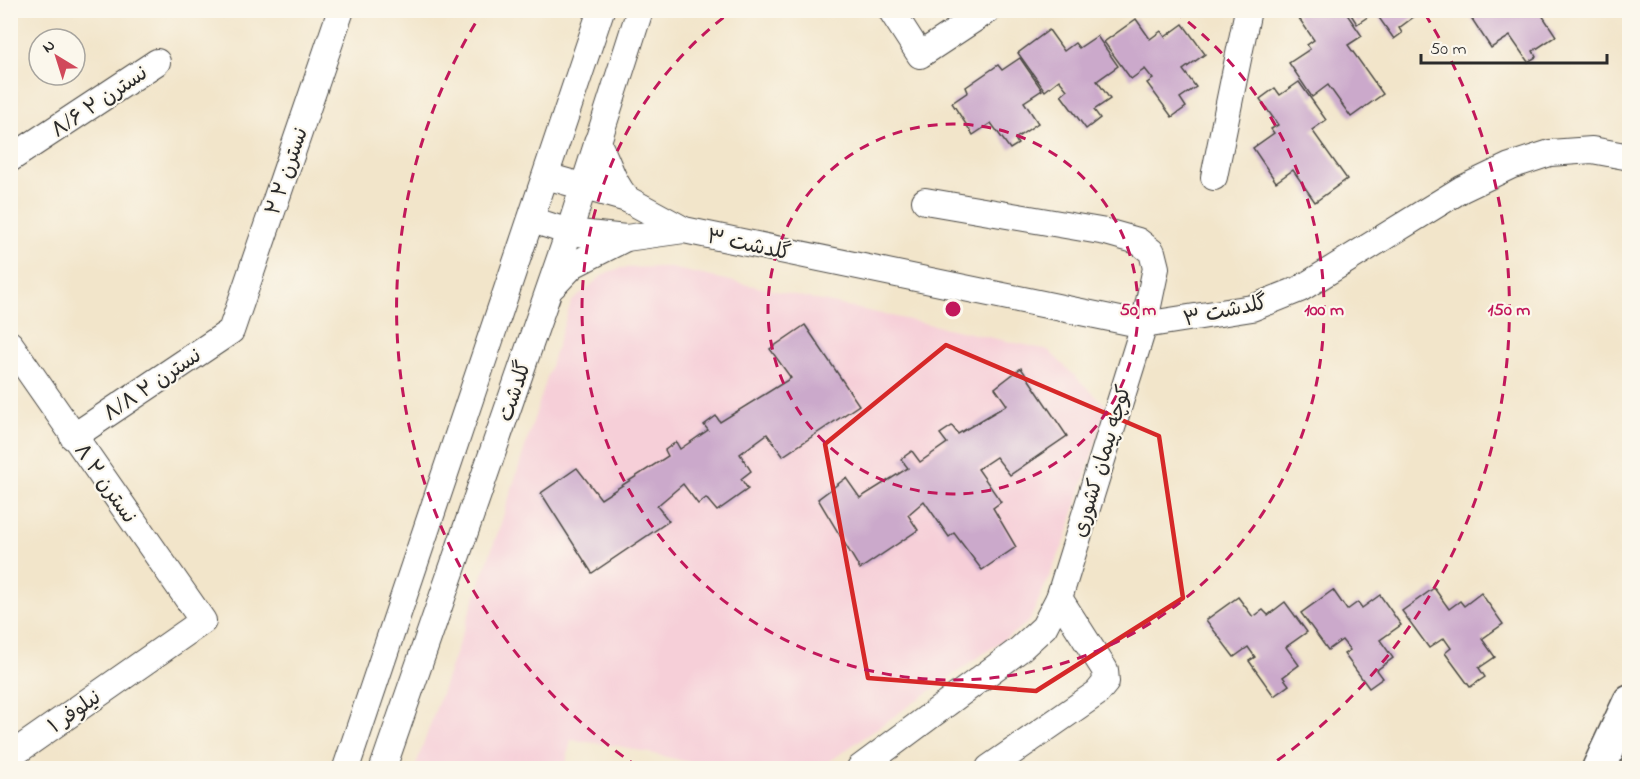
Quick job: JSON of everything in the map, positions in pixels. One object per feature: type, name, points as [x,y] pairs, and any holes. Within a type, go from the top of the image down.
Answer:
[{"type":"main road","points":[[1599,768],[1629,701]]},
{"type":"street","name":"۲ نسترن ۲","points":[[231,331],[341,10]]},
{"type":"street","name":"گلدشت","points":[[346,768],[601,10]]},
{"type":"street","name":"گلدشت","points":[[387,760],[569,232],[639,10]]},
{"type":"street","points":[[891,10],[920,55],[988,10]]},
{"type":"street","points":[[1214,177],[1248,10]]},
{"type":"street","name":"۸/۶ نسترن ۲","points":[[10,159],[157,62]]},
{"type":"street","points":[[597,142],[607,158],[613,183],[627,199]]},
{"type":"street","name":"گلدشت ۳","points":[[684,230],[1144,325],[1252,308],[1300,289],[1461,189],[1510,166],[1550,153],[1592,150],[1629,157]]},
{"type":"street","points":[[546,176],[627,199],[684,230]]},
{"type":"street","name":"کوچه پیمان کشوری","points":[[860,768],[1019,650],[1044,627],[1059,598],[1144,325],[1156,268],[1152,252],[1138,241],[1106,232],[925,201]]},
{"type":"street","points":[[532,220],[569,232],[626,238],[684,230]]},
{"type":"street","points":[[549,291],[573,265],[626,238]]},
{"type":"street","name":"۸/۸ نسترن ۲","points":[[73,436],[231,331]]},
{"type":"street","name":"۸ نسترن ۲","points":[[10,344],[203,621]]},
{"type":"street","points":[[989,768],[1097,693],[1106,682],[1105,670],[1059,598]]},
{"type":"street","name":"۱ نیلوفر","points":[[10,757],[203,621]]},
{"type":"street","points":[[358,737],[387,760]]},
{"type":"street","points":[[10,757],[17,768]]},
{"type":"highlighted area","points":[[946,345],[1159,436],[1183,598],[1036,691],[868,678],[825,444]]},
{"type":"shaded area","points":[[666,267],[1048,350],[1107,407],[1065,541],[1029,622],[820,768],[714,768],[619,746],[571,740],[565,768],[415,768],[501,523],[571,302],[604,274],[620,268]]},
{"type":"building","points":[[1301,10],[1344,10],[1362,36],[1348,45],[1383,94],[1351,117],[1328,85],[1312,97],[1289,63],[1310,49],[1307,45],[1314,40],[1296,14]]},
{"type":"building","points":[[1348,10],[1423,10],[1399,28],[1402,33],[1394,39],[1375,12],[1357,24]]},
{"type":"building","points":[[1478,10],[1549,10],[1542,15],[1556,36],[1533,51],[1536,57],[1528,62],[1510,36],[1491,48],[1470,16]]},
{"type":"building","points":[[1136,19],[1150,39],[1161,31],[1165,37],[1183,24],[1205,54],[1183,70],[1196,87],[1180,98],[1186,107],[1172,117],[1147,83],[1153,79],[1145,69],[1131,79],[1104,42]]},
{"type":"building","points":[[1049,30],[1064,51],[1075,43],[1079,48],[1097,36],[1118,66],[1097,81],[1110,99],[1094,110],[1100,118],[1086,129],[1061,95],[1067,90],[1059,80],[1045,91],[1018,53]]},
{"type":"building","points":[[1020,58],[1042,90],[1024,102],[1038,123],[1015,139],[1018,144],[1010,149],[991,123],[973,135],[952,103],[968,92],[966,87],[998,65],[1002,70]]},
{"type":"building","points":[[1299,82],[1326,120],[1312,130],[1347,179],[1315,202],[1293,170],[1276,182],[1253,148],[1274,133],[1271,129],[1278,125],[1260,99],[1275,88],[1280,95]]},
{"type":"building","points":[[805,325],[859,405],[783,456],[767,434],[740,454],[751,471],[741,479],[748,489],[717,511],[706,498],[698,504],[683,484],[657,506],[669,521],[592,573],[541,493],[577,468],[601,499],[668,456],[665,450],[676,442],[680,449],[708,430],[704,425],[716,416],[720,422],[791,378],[770,349]]},
{"type":"building","points":[[1021,368],[1067,436],[1010,475],[996,457],[978,469],[1001,502],[993,508],[1016,547],[982,570],[954,533],[949,537],[924,501],[908,515],[918,530],[860,569],[818,499],[846,478],[860,498],[908,468],[901,459],[912,451],[920,462],[947,443],[940,434],[952,426],[958,434],[1007,405],[995,388]]},
{"type":"building","points":[[1434,588],[1449,609],[1460,601],[1464,606],[1481,593],[1503,624],[1482,639],[1495,657],[1479,668],[1485,677],[1470,687],[1445,653],[1451,648],[1444,638],[1429,648],[1402,611]]},
{"type":"building","points":[[1333,590],[1347,610],[1358,602],[1362,608],[1380,595],[1401,625],[1380,640],[1393,658],[1377,670],[1383,678],[1369,688],[1344,654],[1350,650],[1342,640],[1328,650],[1301,613]]},
{"type":"building","points":[[1238,597],[1253,617],[1263,610],[1268,615],[1285,602],[1307,632],[1286,647],[1299,665],[1283,677],[1289,685],[1274,696],[1249,661],[1255,657],[1248,647],[1234,657],[1206,620]]}]
